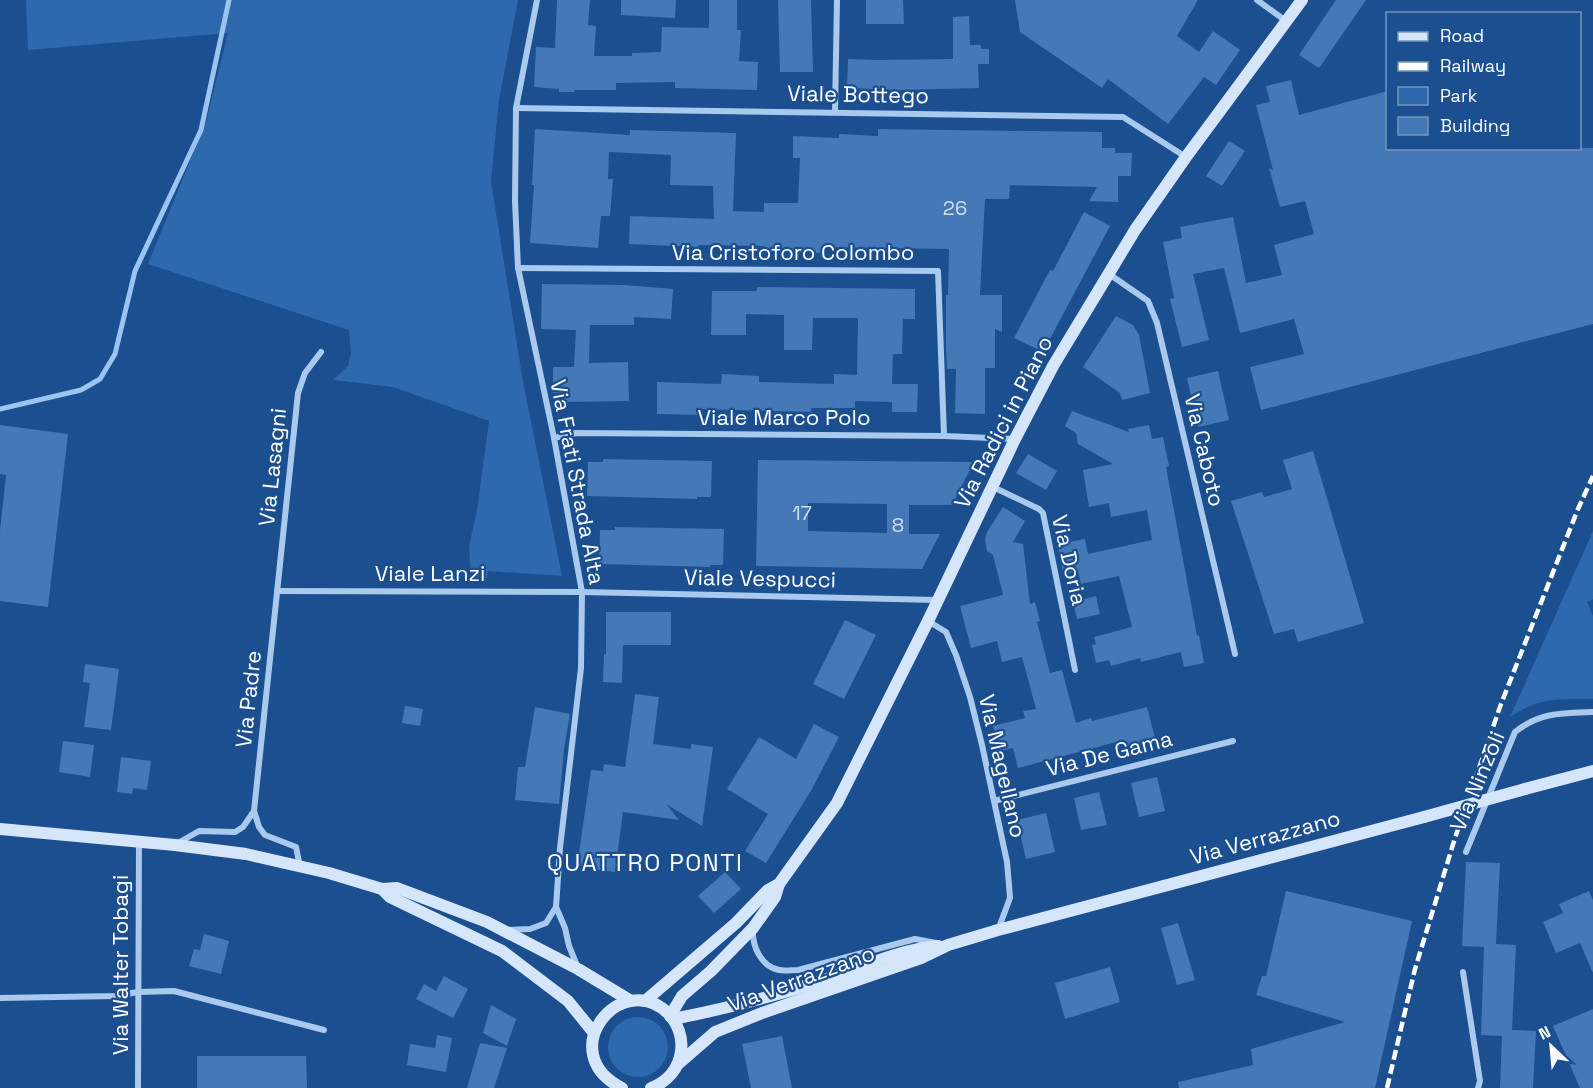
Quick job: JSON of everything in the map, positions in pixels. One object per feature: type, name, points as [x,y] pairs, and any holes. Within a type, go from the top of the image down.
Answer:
[{"type":"main road","name":"Via Radici in Piano","points":[[672,1017],[682,996],[711,971],[753,928],[775,897],[779,884],[837,803],[928,621],[1014,439],[1053,366],[1135,230],[1302,0]]},
{"type":"main road","name":"Via Verrazzano","points":[[677,1065],[715,1032],[762,1013],[921,958],[948,945],[1593,771]]},
{"type":"main road","points":[[0,829],[176,845],[246,854],[357,880],[382,889],[397,888],[487,922],[578,969],[631,1001]]},
{"type":"main road","name":"Via Radici in Piano","points":[[645,1001],[736,923],[768,890],[779,884]]},
{"type":"main road","points":[[382,889],[390,897],[502,951],[568,1000],[594,1034]]},
{"type":"main road","name":"Via Verrazzano","points":[[672,1017],[710,1012],[823,980],[916,948],[948,945]]},
{"type":"main road","points":[[622,1088],[611,1083],[602,1074],[593,1055],[594,1034],[597,1024],[612,1008],[631,1001],[645,1001],[659,1006],[672,1017],[681,1037],[681,1056],[677,1065],[669,1076],[655,1087]]},
{"type":"main road","points":[[601,1088],[602,1074]]},
{"type":"street","name":"Via Frati Strada Alta","points":[[537,0],[516,108],[518,268],[554,438],[582,592],[581,668],[560,848],[556,907],[578,969]]},
{"type":"street","points":[[835,111],[837,0]]},
{"type":"street","points":[[1257,0],[1286,21]]},
{"type":"street","name":"Viale Bottego","points":[[516,108],[1123,117],[1186,157]]},
{"type":"street","name":"Via Cristoforo Colombo","points":[[518,268],[938,271],[944,436]]},
{"type":"street","name":"Via Caboto","points":[[1109,274],[1148,301],[1157,323],[1235,654]]},
{"type":"street","name":"Via Lasagni","points":[[277,591],[298,393],[304,373],[321,352]]},
{"type":"street","name":"Viale Marco Polo","points":[[554,438],[576,433],[944,436],[1014,439]]},
{"type":"street","name":"Via Doria","points":[[993,487],[1043,513],[1075,670]]},
{"type":"street","name":"Viale Lanzi","points":[[277,591],[582,592]]},
{"type":"street","name":"Via Padre","points":[[254,812],[277,591]]},
{"type":"street","name":"Viale Vespucci","points":[[582,592],[937,600]]},
{"type":"street","name":"Via Magellano","points":[[928,621],[946,632],[957,655],[970,697],[994,801],[1006,862],[1010,898],[998,930]]},
{"type":"street","name":"Via Ninzoli","points":[[1466,852],[1515,732],[1528,721],[1549,714],[1593,712]]},
{"type":"street","name":"Via De Gama","points":[[994,801],[1233,741]]},
{"type":"street","points":[[176,845],[199,831],[235,832],[243,827],[254,812]]},
{"type":"street","points":[[254,812],[259,827],[265,835],[297,847],[300,867]]},
{"type":"street","name":"Via Walter Tobagi","points":[[138,1088],[139,842]]},
{"type":"street","points":[[502,930],[530,929],[546,923],[556,907]]},
{"type":"street","name":"Via Verrazzano","points":[[753,928],[753,941],[757,952],[766,963],[778,970],[798,970],[915,939],[948,945]]},
{"type":"street","points":[[1463,972],[1480,1082],[1478,1088]]},
{"type":"street","points":[[0,998],[115,996],[174,990],[324,1030]]},
{"type":"green space","points":[[26,0],[518,0],[499,100],[491,181],[523,382],[562,576],[488,571],[487,578],[471,576],[469,546],[477,510],[489,421],[393,387],[333,380],[348,366],[351,353],[349,330],[148,264],[206,122],[228,33],[28,50]]},
{"type":"green space","points":[[1593,531],[1593,599],[1587,602],[1593,616],[1593,699],[1550,700],[1521,710],[1510,717]]},
{"type":"green space","points":[[632,1017],[644,1017],[655,1022],[663,1030],[668,1047],[666,1059],[655,1072],[644,1077],[632,1077],[621,1072],[613,1064],[608,1053],[608,1041],[613,1030],[621,1022]]},
{"type":"building","points":[[557,0],[590,0],[588,25],[596,26],[594,56],[632,56],[632,53],[661,52],[662,27],[709,28],[709,0],[737,0],[737,30],[741,30],[739,61],[758,62],[757,90],[675,88],[675,82],[616,83],[616,90],[574,90],[574,92],[559,92],[559,89],[534,87],[536,47],[555,48]]},
{"type":"building","points":[[621,0],[676,0],[675,18],[621,15]]},
{"type":"building","points":[[778,0],[811,0],[813,72],[780,72]]},
{"type":"building","points":[[866,0],[903,0],[904,24],[866,24]]},
{"type":"building","points":[[1015,0],[1198,0],[1177,36],[1199,52],[1213,31],[1240,50],[1216,85],[1204,77],[1168,124],[1108,79],[1102,88],[1020,32]]},
{"type":"building","points":[[1336,0],[1366,0],[1319,68],[1299,55]]},
{"type":"building","points":[[969,16],[970,45],[981,45],[981,49],[989,49],[989,64],[978,64],[979,88],[900,90],[847,88],[848,59],[953,59],[953,17]]},
{"type":"building","points":[[1291,80],[1299,115],[1386,92],[1386,150],[1581,150],[1581,148],[1593,148],[1593,324],[1261,410],[1250,367],[1304,354],[1294,319],[1240,333],[1224,268],[1193,274],[1209,340],[1182,347],[1170,299],[1174,298],[1163,242],[1182,238],[1180,227],[1233,217],[1246,283],[1282,275],[1274,245],[1314,234],[1305,201],[1280,207],[1256,105],[1270,102],[1266,86]]},
{"type":"building","points":[[535,129],[630,135],[630,130],[736,133],[733,211],[764,212],[764,203],[798,203],[800,158],[793,158],[793,136],[839,138],[839,134],[878,136],[878,129],[1102,132],[1102,148],[1115,148],[1115,153],[1132,153],[1131,176],[1118,176],[1118,202],[1089,201],[1097,187],[1010,185],[1009,199],[985,199],[980,295],[1002,295],[1002,332],[995,329],[995,368],[985,368],[985,414],[955,413],[956,369],[947,369],[946,346],[949,249],[826,247],[826,253],[803,253],[764,252],[764,246],[699,245],[698,247],[629,244],[630,216],[714,219],[713,186],[670,185],[671,155],[609,152],[608,179],[613,179],[610,216],[601,216],[598,248],[530,243]]},
{"type":"building","points":[[1229,141],[1245,151],[1222,186],[1206,176]]},
{"type":"building","points":[[1084,212],[1110,226],[1043,352],[1014,338]]},
{"type":"building","points":[[542,284],[624,285],[673,289],[671,319],[634,317],[634,325],[590,325],[589,363],[628,362],[629,401],[562,402],[562,393],[553,393],[553,367],[574,367],[576,330],[541,329]]},
{"type":"building","points":[[757,287],[915,289],[915,319],[903,319],[902,354],[893,354],[892,384],[918,384],[917,412],[892,412],[892,402],[855,401],[855,408],[811,408],[811,412],[701,409],[701,415],[657,414],[657,382],[721,384],[722,374],[759,376],[759,382],[834,384],[834,374],[857,375],[858,318],[813,318],[812,350],[784,350],[784,315],[746,314],[746,335],[711,335],[712,291],[757,291]]},
{"type":"building","points":[[1116,316],[1133,325],[1139,335],[1150,393],[1122,400],[1120,393],[1083,367]]},
{"type":"building","points":[[1218,371],[1229,420],[1198,427],[1187,378]]},
{"type":"building","points":[[1072,411],[1129,432],[1128,429],[1149,425],[1152,439],[1163,437],[1169,466],[1166,467],[1204,663],[1184,667],[1181,652],[1141,662],[1140,658],[1111,666],[1109,660],[1096,663],[1092,645],[1096,644],[1094,637],[1132,627],[1119,576],[1081,584],[1078,571],[1063,574],[1058,544],[1085,539],[1088,554],[1152,540],[1147,510],[1111,517],[1109,503],[1089,507],[1083,470],[1113,464],[1078,444],[1076,433],[1065,426]]},
{"type":"building","points":[[0,425],[68,434],[48,607],[0,601],[0,531],[6,475],[0,474]]},
{"type":"building","points":[[1313,451],[1364,623],[1298,642],[1294,629],[1274,634],[1231,501],[1262,492],[1264,497],[1292,489],[1283,460]]},
{"type":"building","points":[[1028,454],[1057,471],[1046,490],[1016,473]]},
{"type":"building","points":[[603,459],[712,461],[711,497],[697,497],[697,499],[587,496],[588,462],[603,462]]},
{"type":"building","points":[[758,460],[974,462],[952,505],[909,505],[909,534],[940,534],[922,569],[756,566]],"holes":[[[808,503],[887,504],[887,533],[808,531]]]},
{"type":"building","points":[[1003,507],[1025,521],[1013,542],[1023,544],[1030,604],[1035,602],[1040,621],[1037,622],[1050,673],[1062,670],[1076,723],[1147,707],[1155,738],[1125,746],[1124,740],[1018,768],[1013,748],[999,751],[993,726],[1025,718],[1023,711],[1036,709],[1022,657],[1002,662],[997,641],[971,648],[960,606],[1003,595],[993,555],[987,551],[985,539]]},
{"type":"building","points":[[615,527],[724,529],[723,565],[710,565],[710,567],[599,564],[600,530],[615,530]]},
{"type":"building","points":[[1096,596],[1100,614],[1077,619],[1073,602]]},
{"type":"building","points":[[606,612],[671,612],[671,645],[623,645],[622,683],[603,682]]},
{"type":"building","points":[[845,620],[876,635],[844,699],[813,684]]},
{"type":"building","points":[[85,664],[119,669],[111,730],[84,727],[90,683],[83,682]]},
{"type":"building","points":[[635,694],[659,697],[653,744],[691,749],[691,744],[713,747],[702,826],[666,804],[679,820],[623,812],[615,872],[577,867],[591,770],[603,771],[604,764],[625,767]]},
{"type":"building","points":[[405,706],[423,709],[420,726],[402,723]]},
{"type":"building","points":[[535,707],[570,714],[559,804],[515,800],[518,767],[525,767]]},
{"type":"building","points":[[814,724],[839,737],[812,789],[766,863],[745,851],[768,814],[727,789],[759,737],[796,759]]},
{"type":"building","points":[[63,741],[94,745],[90,777],[59,772]]},
{"type":"building","points":[[121,757],[151,761],[147,790],[133,788],[132,794],[117,792]]},
{"type":"building","points":[[1157,777],[1165,811],[1139,817],[1131,783]]},
{"type":"building","points":[[1099,792],[1107,825],[1081,830],[1074,798]]},
{"type":"building","points":[[1046,813],[1055,852],[1026,859],[1017,820]]},
{"type":"building","points":[[1466,862],[1500,863],[1496,944],[1516,945],[1512,1030],[1536,1031],[1533,1088],[1500,1088],[1502,1036],[1481,1035],[1484,947],[1462,946]]},
{"type":"building","points":[[725,872],[741,889],[714,913],[698,896]]},
{"type":"building","points":[[1286,891],[1412,921],[1375,1088],[1179,1088],[1178,1082],[1253,1065],[1251,1049],[1345,1022],[1256,995],[1262,976],[1266,976]]},
{"type":"building","points":[[1589,891],[1593,900],[1593,973],[1580,943],[1556,953],[1543,922],[1563,913],[1559,904]]},
{"type":"building","points":[[1178,923],[1195,980],[1177,985],[1161,928]]},
{"type":"building","points":[[204,934],[229,941],[221,974],[189,966],[194,949],[200,950]]},
{"type":"building","points":[[1110,967],[1120,1002],[1065,1019],[1055,983]]},
{"type":"building","points":[[444,976],[468,989],[453,1018],[416,999],[424,984],[436,991]]},
{"type":"building","points":[[491,1005],[516,1019],[507,1046],[483,1033]]},
{"type":"building","points":[[1593,1009],[1593,1088],[1580,1088],[1553,1026]]},
{"type":"building","points":[[437,1035],[452,1038],[446,1072],[407,1065],[410,1044],[435,1048]]},
{"type":"building","points":[[782,1036],[792,1088],[751,1088],[742,1044]]},
{"type":"building","points":[[480,1043],[507,1048],[494,1088],[467,1088]]},
{"type":"building","points":[[197,1056],[306,1056],[307,1088],[197,1088]]},
{"type":"waterway","points":[[0,409],[81,390],[100,379],[115,354],[135,271],[201,130],[229,0]]},
{"type":"railway","points":[[1387,1088],[1415,969],[1455,838],[1501,704],[1593,476]]},
{"type":"district","name":"QUATTRO PONTI","points":[[645,863]]}]
